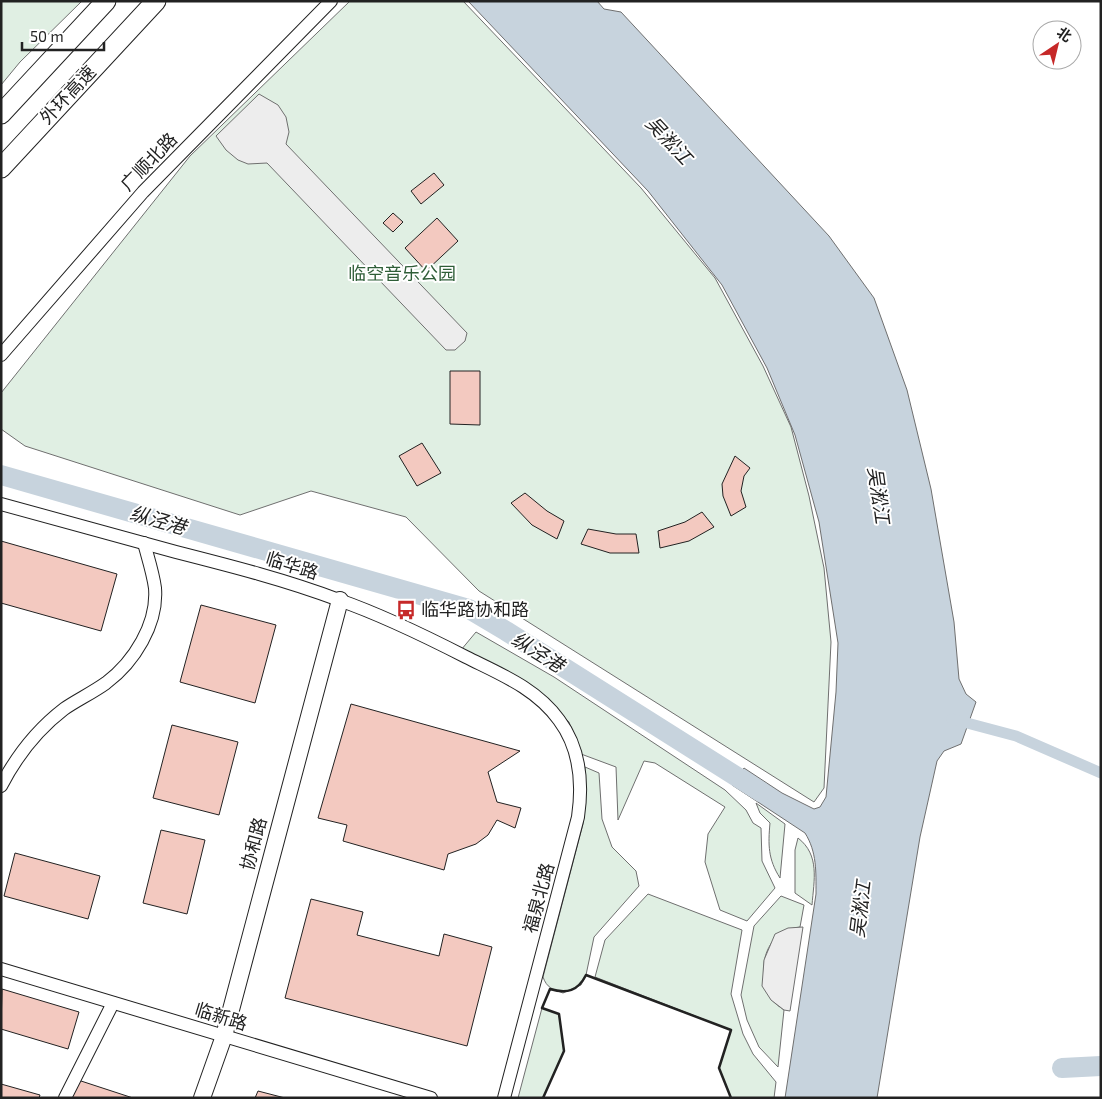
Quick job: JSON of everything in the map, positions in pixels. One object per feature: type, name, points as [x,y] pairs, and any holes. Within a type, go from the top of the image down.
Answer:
[{"type":"highway","name":"外环高速","points":[[1,114],[106,1]]},
{"type":"highway","name":"外环高速","points":[[1,168],[156,1]]},
{"type":"main road","name":"协和路","points":[[202,1098],[224,1036],[340,600]]},
{"type":"street","name":"广顺北路","points":[[1,355],[143,192],[331,1]]},
{"type":"street","name":"临华路","points":[[1,504],[269,577],[340,600],[424,636],[507,678],[533,693],[551,711]]},
{"type":"street","points":[[1,786],[24,750],[44,727],[64,710],[105,683],[124,667],[135,654],[144,638],[154,606],[155,589],[144,543]]},
{"type":"street","name":"福泉北路","points":[[504,1098],[575,831],[580,804],[581,781],[572,744],[564,727],[551,711]]},
{"type":"street","name":"临新路","points":[[1,969],[431,1098]]},
{"type":"street","points":[[65,1098],[113,1003]]},
{"type":"green space","points":[[1,1],[82,1],[20,62],[1,85]]},
{"type":"green space","name":"临空音乐公园","points":[[350,1],[463,1],[641,188],[715,278],[763,366],[791,427],[809,496],[824,568],[831,642],[824,788],[814,802],[479,591],[406,517],[311,491],[240,515],[25,446],[1,429],[1,393],[190,156]]},
{"type":"green space","points":[[476,632],[554,677],[725,790],[746,810],[753,823],[761,828],[762,861],[775,888],[747,921],[720,910],[705,862],[708,834],[725,807],[655,763],[644,761],[618,820],[616,767],[581,754],[569,722],[543,697],[461,650]]},
{"type":"green space","points":[[585,767],[599,773],[602,819],[612,847],[636,871],[639,886],[594,937],[586,975],[581,985],[563,993],[550,988],[543,977],[583,824]]},
{"type":"green space","points":[[756,803],[785,824],[780,878],[773,864],[770,852],[770,823],[760,813]]},
{"type":"green space","points":[[798,838],[810,852],[813,860],[812,905],[795,893],[795,850]]},
{"type":"green space","points":[[648,894],[742,930],[731,994],[743,1034],[753,1054],[776,1082],[774,1098],[731,1098],[719,1068],[731,1030],[595,977],[605,940]]},
{"type":"green space","points":[[781,896],[804,905],[800,927],[790,929],[781,934],[774,940],[765,956],[764,976],[766,986],[770,997],[784,1010],[778,1067],[759,1047],[747,1020],[741,995],[754,926]]},
{"type":"green space","points":[[542,1008],[559,1014],[564,1051],[543,1098],[518,1098]]},
{"type":"shaded area","points":[[259,94],[278,105],[286,117],[289,132],[286,144],[467,333],[465,341],[455,350],[446,350],[267,163],[248,164],[238,160],[226,150],[216,136]]},
{"type":"shaded area","points":[[803,927],[790,1011],[784,1010],[771,1000],[762,986],[764,960],[775,934],[788,928]]},
{"type":"water","name":"吴淞江","points":[[468,1],[597,1],[604,9],[621,12],[829,236],[874,298],[907,390],[931,489],[954,622],[959,679],[966,694],[976,702],[961,744],[944,751],[937,761],[920,837],[877,1098],[785,1098],[816,894],[814,855],[805,833],[732,785],[744,768],[782,793],[814,809],[820,807],[826,797],[836,692],[838,643],[819,522],[795,435],[767,368],[722,285],[648,191]]},
{"type":"building","points":[[434,173],[444,185],[421,204],[411,191]]},
{"type":"building","points":[[393,213],[403,222],[393,232],[383,223]]},
{"type":"building","points":[[437,218],[458,241],[426,271],[405,248]]},
{"type":"building","points":[[450,371],[480,371],[480,425],[450,424]]},
{"type":"building","points":[[422,443],[441,473],[417,486],[399,456]]},
{"type":"building","points":[[735,456],[750,468],[744,476],[741,491],[746,507],[731,516],[723,496],[722,484]]},
{"type":"building","points":[[525,493],[547,511],[564,521],[557,539],[532,525],[511,503]]},
{"type":"building","points":[[702,512],[714,527],[689,541],[660,548],[658,531],[685,522]]},
{"type":"building","points":[[588,529],[616,534],[636,534],[639,553],[610,553],[581,544]]},
{"type":"building","points":[[1,541],[117,574],[101,631],[1,603]]},
{"type":"building","points":[[201,605],[276,625],[255,703],[180,682]]},
{"type":"building","points":[[351,704],[520,751],[488,772],[497,802],[521,808],[515,828],[497,820],[488,835],[476,844],[448,854],[444,870],[343,841],[347,825],[318,818]]},
{"type":"building","points":[[172,725],[238,742],[219,815],[153,798]]},
{"type":"building","points":[[161,830],[205,840],[187,914],[143,903]]},
{"type":"building","points":[[15,853],[100,876],[88,919],[4,896]]},
{"type":"building","points":[[311,899],[363,912],[357,935],[439,956],[444,934],[492,947],[467,1046],[285,998]]},
{"type":"building","points":[[2,989],[79,1012],[68,1049],[1,1029]]},
{"type":"building","points":[[78,1080],[133,1098],[72,1098]]},
{"type":"building","points":[[1,1084],[40,1095],[39,1098],[1,1098]]},
{"type":"building","points":[[258,1091],[285,1098],[255,1098]]},
{"type":"waterway","name":"纵泾港","points":[[1,475],[469,609],[761,792]]},
{"type":"waterway","points":[[952,719],[1016,736],[1101,773]]},
{"type":"waterway","points":[[1062,1068],[1101,1066]]},
{"type":"wall","points":[[543,1098],[564,1051],[559,1014],[542,1008],[550,989],[571,990],[576,988],[586,975],[731,1030],[719,1068],[731,1098]]},
{"type":"place","name":"临华路协和路","points":[[406,610]]}]
